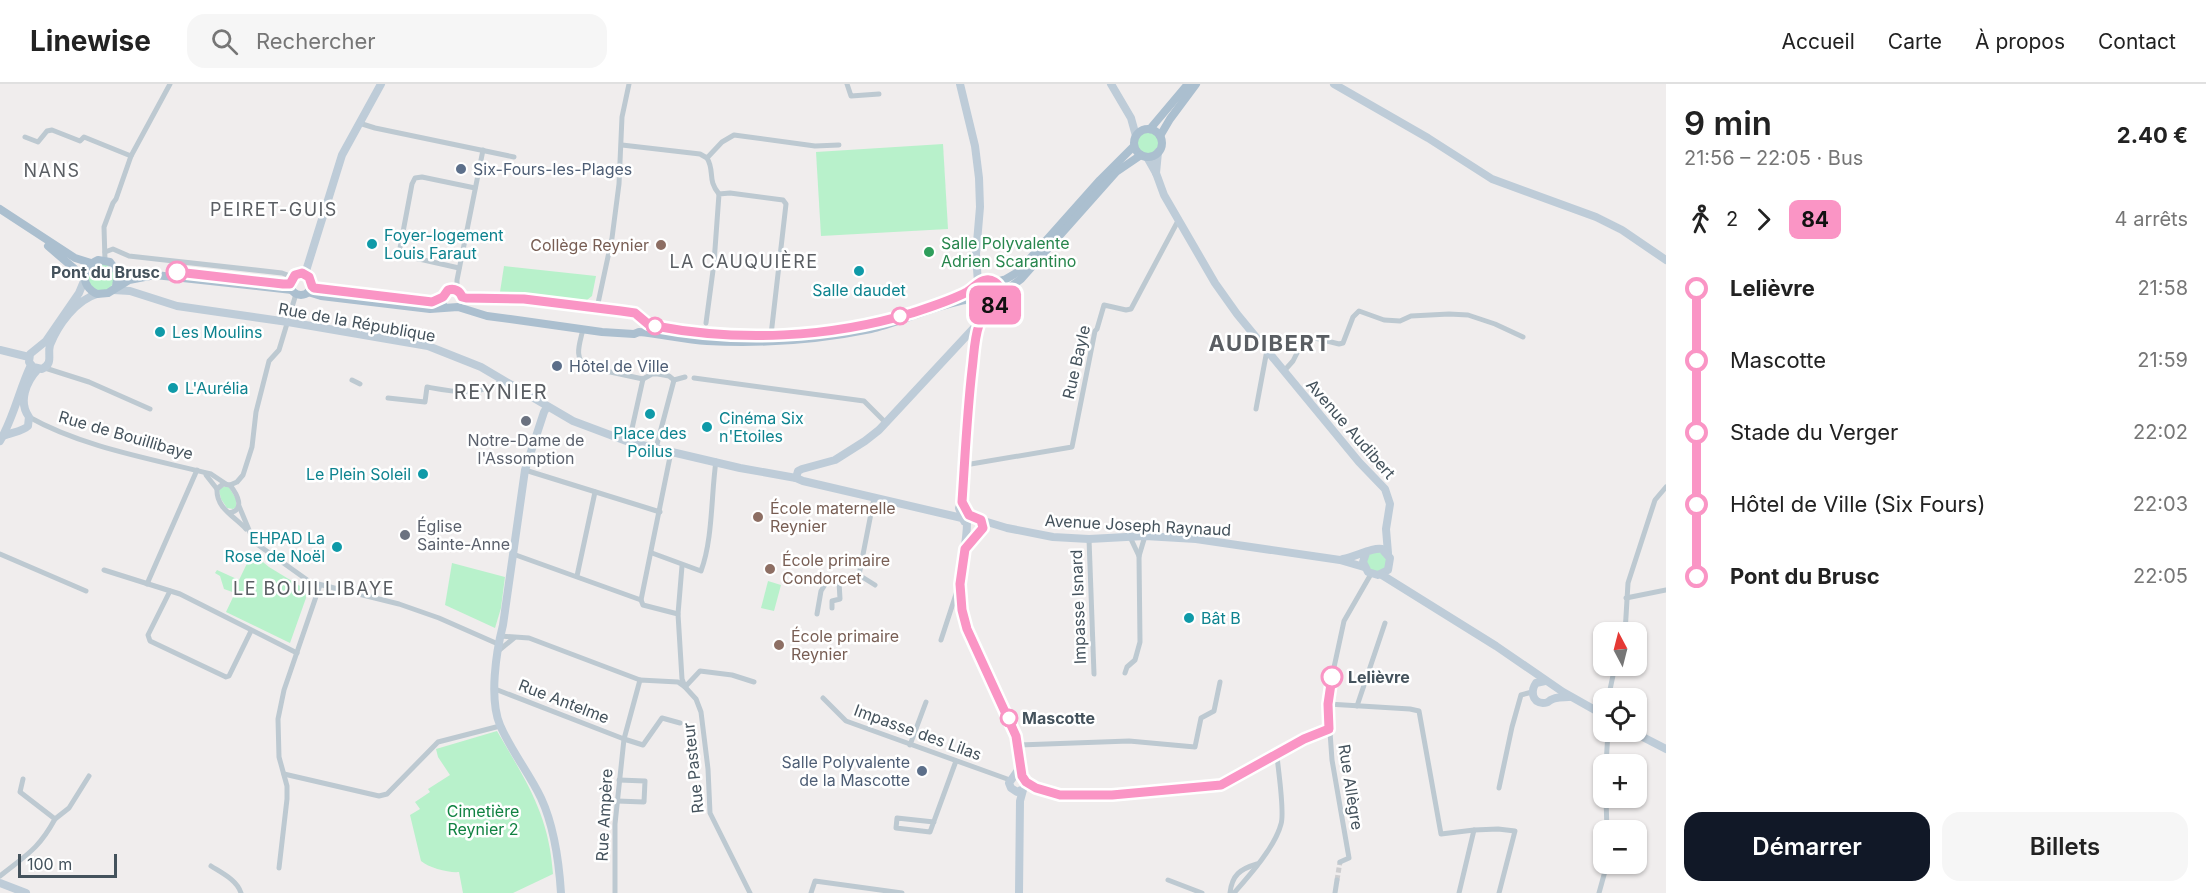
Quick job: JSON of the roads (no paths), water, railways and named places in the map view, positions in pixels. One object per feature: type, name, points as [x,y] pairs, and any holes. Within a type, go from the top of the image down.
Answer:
[{"type":"main road","points":[[305,274],[342,155],[381,84]]},
{"type":"main road","points":[[960,84],[975,146],[979,178],[977,270],[984,283],[1001,294]]},
{"type":"main road","points":[[117,269],[128,272],[170,272],[293,286],[304,294],[310,289],[322,289],[432,302],[443,297],[446,292],[457,292],[524,299],[635,313],[644,321],[655,326],[704,334],[808,333],[870,324],[921,309],[963,294],[984,283],[1006,279],[1018,272],[1100,180],[1134,146],[1136,136],[1133,122],[1111,84]]},
{"type":"main road","points":[[1136,136],[1147,130],[1188,84]]},
{"type":"main road","points":[[796,478],[798,471],[802,469],[834,460],[850,451],[886,423],[979,322],[990,307],[999,301],[1001,294],[1021,279],[1116,172],[1144,156],[1158,152],[1162,145],[1160,136],[1163,129],[1196,84]]},
{"type":"main road","points":[[1336,84],[1492,179],[1596,217],[1622,230],[1666,260]]},
{"type":"main road","points":[[1133,122],[1160,136]]},
{"type":"main road","points":[[1134,146],[1144,156]]},
{"type":"main road","name":"Avenue Audibert","points":[[1156,173],[1158,152]]},
{"type":"main road","name":"Avenue Audibert","points":[[1144,156],[1156,173],[1164,195],[1215,283],[1237,314],[1359,462],[1385,489],[1390,504],[1386,529],[1388,554]]},
{"type":"main road","points":[[0,209],[80,261],[91,263]]},
{"type":"main road","points":[[37,235],[84,279],[89,289],[97,294],[103,295],[137,277],[165,275],[293,286]]},
{"type":"main road","points":[[15,412],[21,386],[34,350],[46,341],[79,293],[85,272],[91,263],[105,256],[117,269],[119,278],[115,288]]},
{"type":"main road","points":[[293,286],[300,273],[305,274],[311,280],[310,289]]},
{"type":"main road","points":[[980,532],[971,533],[970,522],[962,502],[971,381],[979,322],[974,293],[984,283]]},
{"type":"main road","name":"Rue de la République","points":[[115,288],[177,306],[428,346],[462,358],[588,428],[629,442],[740,468],[796,478]]},
{"type":"main road","points":[[310,289],[321,296],[419,308],[453,308],[462,303],[457,292]]},
{"type":"main road","points":[[1,439],[16,430],[23,430],[27,419],[23,407],[24,395],[46,362],[58,331],[77,305],[97,294]]},
{"type":"main road","points":[[443,297],[445,305],[487,316],[583,329],[634,334],[639,332],[705,341],[800,340],[871,329],[959,300],[977,302],[984,307],[990,307]]},
{"type":"main road","points":[[639,332],[644,321]]},
{"type":"main road","points":[[39,348],[46,362]]},
{"type":"main road","points":[[0,350],[30,361],[46,362]]},
{"type":"main road","points":[[548,407],[544,412],[525,470],[498,644],[495,708],[500,726],[542,800],[556,846],[561,893]]},
{"type":"main road","points":[[1,439],[10,416],[15,412],[20,411],[27,419]]},
{"type":"main road","points":[[9,422],[16,430]]},
{"type":"main road","name":"Avenue Joseph Raynaud","points":[[796,478],[970,522],[1053,537],[1089,539],[1145,536],[1236,543],[1340,560],[1365,567]]},
{"type":"main road","points":[[970,522],[980,532]]},
{"type":"main road","points":[[970,522],[960,584],[962,610],[967,629],[1005,709],[1019,745],[1021,766],[1019,893]]},
{"type":"main road","name":"Avenue Joseph Raynaud","points":[[980,532],[1007,528]]},
{"type":"main road","name":"Avenue Audibert","points":[[1374,548],[1386,529]]},
{"type":"main road","points":[[965,549],[980,532]]},
{"type":"main road","points":[[1397,584],[1390,567],[1388,554],[1382,549],[1374,548],[1366,554],[1365,567],[1371,574],[1382,575],[1397,584],[1593,710]]},
{"type":"main road","name":"Avenue Joseph Raynaud","points":[[1340,560],[1366,554]]},
{"type":"main road","points":[[1382,575],[1390,567]]},
{"type":"main road","points":[[1526,668],[1540,702],[1570,697]]},
{"type":"main road","points":[[1533,689],[1539,681],[1545,681]]},
{"type":"main road","points":[[1552,699],[1553,686]]},
{"type":"main road","points":[[1647,739],[1666,749]]},
{"type":"main road","points":[[0,883],[26,893]]},
{"type":"street","points":[[105,256],[104,227],[131,156],[170,84]]},
{"type":"street","points":[[597,308],[612,238],[620,184],[622,117],[629,84]]},
{"type":"street","points":[[847,84],[851,96],[879,94]]},
{"type":"street","points":[[359,123],[514,157]]},
{"type":"street","points":[[25,138],[38,142],[47,130],[52,130],[80,141],[84,137],[131,156]]},
{"type":"street","points":[[707,158],[723,142],[734,135],[815,147],[839,145]]},
{"type":"street","points":[[622,145],[700,154],[707,158],[710,164],[712,184],[719,194]]},
{"type":"street","points":[[457,292],[459,267],[483,150]]},
{"type":"street","points":[[459,267],[401,253],[412,184],[415,178],[422,177],[475,188]]},
{"type":"street","points":[[719,194],[730,193],[783,200],[786,204],[771,335]]},
{"type":"street","points":[[706,323],[714,263],[719,194]]},
{"type":"street","name":"Rue Bayle","points":[[965,465],[1072,447],[1095,331],[1098,329],[1104,305],[1131,309],[1179,219]]},
{"type":"street","points":[[105,256],[113,249],[129,256],[282,273],[293,286],[288,322],[279,350],[268,361],[256,412],[252,447],[243,476],[237,482],[217,489]]},
{"type":"street","points":[[1284,370],[1293,361],[1304,339],[1311,337],[1343,343],[1353,317],[1359,311],[1384,320],[1400,321],[1411,316],[1468,315],[1523,337]]},
{"type":"street","points":[[583,329],[578,354],[580,363],[587,367],[643,379],[652,374],[658,374],[669,376],[674,380]]},
{"type":"street","points":[[1256,409],[1267,350]]},
{"type":"street","points":[[46,362],[62,372],[150,410]]},
{"type":"street","points":[[674,380],[683,377]]},
{"type":"street","points":[[694,378],[864,401],[886,423]]},
{"type":"street","points":[[629,442],[643,379]]},
{"type":"street","points":[[352,380],[360,384]]},
{"type":"street","points":[[656,448],[674,380]]},
{"type":"street","points":[[388,398],[425,402],[427,387],[469,393],[486,390],[502,381]]},
{"type":"street","name":"Rue de Bouillibaye","points":[[27,419],[120,451],[217,476],[228,485]]},
{"type":"street","points":[[671,452],[641,600],[643,605],[678,614]]},
{"type":"street","points":[[652,553],[702,572],[713,507],[711,489],[716,461]]},
{"type":"street","points":[[525,470],[660,512]]},
{"type":"street","points":[[147,584],[200,471]]},
{"type":"street","name":"Rue de Bouillibaye","points":[[200,471],[208,476],[217,489],[220,504],[229,513]]},
{"type":"street","points":[[228,485],[237,496],[248,532],[254,542],[310,582],[399,604],[498,644],[514,638],[529,638],[640,680],[678,682],[684,687],[699,671],[721,673],[754,682]]},
{"type":"street","points":[[1625,622],[1628,583],[1655,500],[1666,487]]},
{"type":"street","points":[[577,576],[594,492]]},
{"type":"street","points":[[817,614],[821,591],[826,583],[854,580],[859,575],[874,498]]},
{"type":"street","points":[[239,506],[234,512],[229,513],[248,532]]},
{"type":"street","points":[[1125,673],[1127,667],[1135,660],[1140,642],[1138,556],[1145,536]]},
{"type":"street","points":[[1130,537],[1138,556]]},
{"type":"street","name":"Impasse Isnard","points":[[1089,539],[1094,674]]},
{"type":"street","points":[[0,554],[86,591]]},
{"type":"street","points":[[513,554],[641,600]]},
{"type":"street","name":"Rue Pasteur","points":[[682,566],[678,614],[684,687],[696,699],[701,712],[708,769],[710,813],[750,893]]},
{"type":"street","points":[[104,570],[170,591],[297,653]]},
{"type":"street","name":"Rue Allègre","points":[[1340,862],[1349,858],[1337,797],[1328,704],[1344,621],[1371,574]]},
{"type":"street","points":[[859,575],[875,585]]},
{"type":"street","points":[[832,608],[832,601],[840,599],[839,582]]},
{"type":"street","points":[[941,640],[960,584]]},
{"type":"street","points":[[279,868],[287,799],[279,757],[278,719],[284,690],[320,585]]},
{"type":"street","points":[[1626,598],[1666,590]]},
{"type":"street","points":[[170,591],[148,639],[226,677],[251,631]]},
{"type":"street","points":[[1357,706],[1385,623]]},
{"type":"street","points":[[498,644],[514,638]]},
{"type":"street","name":"Rue Antelme","points":[[495,689],[624,739],[640,680]]},
{"type":"street","points":[[1019,745],[1119,741],[1155,742],[1195,747],[1201,718],[1214,711],[1220,682]]},
{"type":"street","points":[[1499,788],[1521,695],[1533,689]]},
{"type":"street","name":"Impasse des Lilas","points":[[824,698],[846,721],[1019,783]]},
{"type":"street","points":[[910,745],[926,702]]},
{"type":"street","points":[[1328,704],[1419,711],[1441,834],[1498,828],[1515,831],[1499,893]]},
{"type":"street","points":[[624,739],[643,745],[662,718],[680,723]]},
{"type":"street","points":[[284,774],[379,796],[387,794],[438,742],[500,726]]},
{"type":"street","points":[[1019,783],[1060,795],[1112,795],[1204,788],[1221,785],[1304,739],[1329,729]]},
{"type":"street","name":"Rue Ampère","points":[[615,893],[615,824],[624,739]]},
{"type":"street","points":[[1232,893],[1272,843],[1282,823],[1277,755]]},
{"type":"street","points":[[934,822],[897,818],[896,828],[930,832],[934,822],[956,761]]},
{"type":"street","points":[[0,876],[37,847],[55,819],[69,808],[89,776]]},
{"type":"street","points":[[23,779],[20,792],[55,819]]},
{"type":"street","points":[[617,801],[644,802],[645,781],[618,780]]},
{"type":"street","points":[[1459,893],[1474,830]]},
{"type":"street","points":[[1232,893],[1231,882],[1238,872],[1257,864]]},
{"type":"street","points":[[211,866],[230,878],[241,893]]},
{"type":"street","points":[[1599,893],[1604,874]]},
{"type":"street","points":[[1168,880],[1202,893]]},
{"type":"street","points":[[1335,893],[1337,880]]},
{"type":"street","points":[[811,893],[815,881],[902,893]]},
{"type":"tunnel","points":[[1337,880],[1340,862]]},
{"type":"place","name":"Six-Fours-les-Plages","points":[[461,169]]},
{"type":"place","name":"Foyer-logement Louis Faraut","points":[[372,244]]},
{"type":"place","name":"Collège Reynier","points":[[661,245]]},
{"type":"place","name":"Salle Polyvalente Adrien Scarantino","points":[[929,252]]},
{"type":"place","name":"Salle daudet","points":[[859,271]]},
{"type":"place","name":"Pont du Brusc","points":[[177,272]]},
{"type":"place","name":"Les Moulins","points":[[160,332]]},
{"type":"place","name":"Hôtel de Ville","points":[[557,366]]},
{"type":"place","name":"L'Aurélia","points":[[173,388]]},
{"type":"place","name":"Place des Poilus","points":[[650,414]]},
{"type":"place","name":"Notre-Dame de l'Assomption","points":[[526,421]]},
{"type":"place","name":"Cinéma Six n'Etoiles","points":[[707,427]]},
{"type":"place","name":"Le Plein Soleil","points":[[423,474]]},
{"type":"place","name":"École maternelle Reynier","points":[[758,517]]},
{"type":"place","name":"Église Sainte-Anne","points":[[405,535]]},
{"type":"place","name":"EHPAD La Rose de Noël","points":[[337,547]]},
{"type":"place","name":"École primaire Condorcet","points":[[770,569]]},
{"type":"place","name":"Bât B","points":[[1189,618]]},
{"type":"place","name":"École primaire Reynier","points":[[779,645]]},
{"type":"place","name":"Lelièvre","points":[[1332,677]]},
{"type":"place","name":"Mascotte","points":[[1009,718]]},
{"type":"place","name":"Salle Polyvalente de la Mascotte","points":[[922,771]]},
{"type":"district","name":"NANS","points":[[52,171]]},
{"type":"district","name":"PEIRET-GUIS","points":[[274,210]]},
{"type":"district","name":"LA CAUQUIÈRE","points":[[744,262]]},
{"type":"district","name":"AUDIBERT","points":[[1270,343]]},
{"type":"district","name":"REYNIER","points":[[501,392]]},
{"type":"district","name":"LE BOUILLIBAYE","points":[[314,589]]},
{"type":"park label","name":"Cimetière Reynier 2","points":[[483,820]]}]
